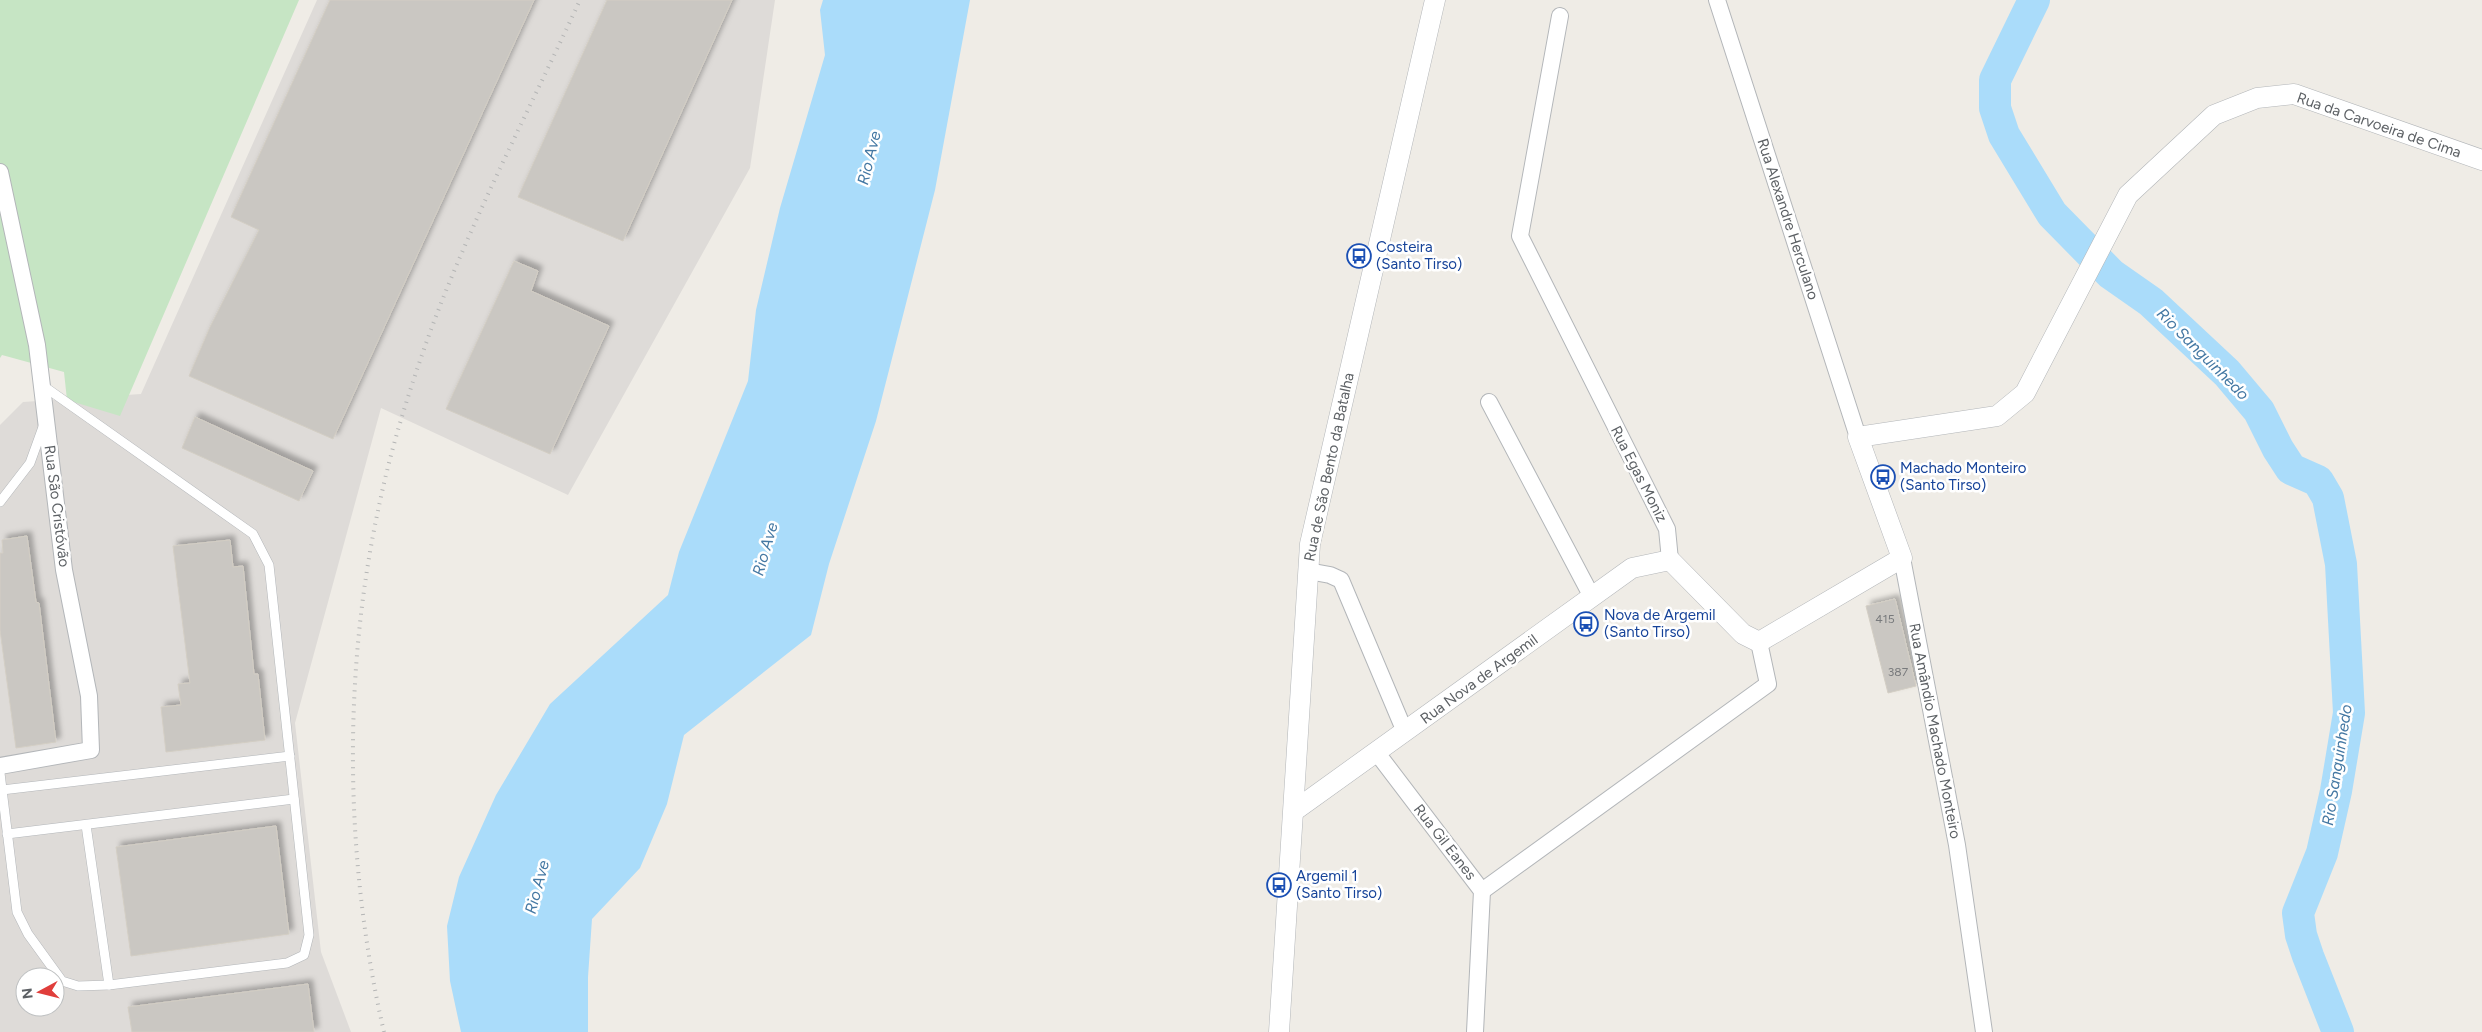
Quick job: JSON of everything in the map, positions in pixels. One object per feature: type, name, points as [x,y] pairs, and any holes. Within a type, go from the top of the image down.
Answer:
[{"type":"street","name":"Rua de São Bento da Batalha","points":[[1279,1032],[1308,571],[1312,535],[1435,0]]},
{"type":"street","name":"Rua Alexandre Herculano","points":[[1717,0],[1858,437]]},
{"type":"street","name":"Rua Egas Moniz","points":[[1560,16],[1520,236],[1667,529],[1670,560]]},
{"type":"street","name":"Rua da Carvoeira de Cima","points":[[1858,437],[1997,416],[2024,393],[2128,195],[2214,115],[2257,98],[2294,94],[2482,160]]},
{"type":"street","name":"Rua São Cristóvão","points":[[0,172],[36,345],[64,570],[90,696],[91,750],[0,766]]},
{"type":"street","points":[[1489,402],[1592,597]]},
{"type":"street","name":"Rua Amândio Machado Monteiro","points":[[1858,437],[1902,558],[1958,845],[1984,1032]]},
{"type":"street","points":[[1759,642],[1902,558]]},
{"type":"street","points":[[1670,560],[1743,634],[1759,642]]},
{"type":"street","name":"Rua Nova de Argemil","points":[[1294,811],[1632,568],[1670,560]]},
{"type":"street","points":[[1308,571],[1330,575],[1341,580],[1405,732]]},
{"type":"street","points":[[1482,891],[1768,684],[1759,642]]},
{"type":"street","name":"Rua Gil Eanes","points":[[1376,753],[1482,891],[1475,1032]]},
{"type":"lane","points":[[0,773],[17,912],[28,934],[62,981],[78,986],[109,985],[287,963],[304,955],[309,935],[269,566],[253,534],[41,385]]},
{"type":"lane","points":[[0,502],[30,463],[41,434],[45,413]]},
{"type":"lane","points":[[2,790],[290,756]]},
{"type":"lane","points":[[7,834],[294,799]]},
{"type":"lane","points":[[86,824],[109,985]]},
{"type":"shaded area","points":[[317,0],[775,0],[750,168],[568,495],[381,408],[295,723],[321,952],[351,1032],[0,1032],[0,425],[23,402],[141,394]]},
{"type":"green space","points":[[0,0],[299,0],[120,416],[67,400],[64,372],[2,355],[0,358]]},
{"type":"water","name":"Rio Ave","points":[[823,0],[970,0],[935,190],[876,421],[829,564],[811,635],[684,735],[667,804],[640,868],[592,919],[588,977],[588,1032],[461,1032],[450,981],[447,926],[459,877],[496,795],[550,704],[668,595],[679,552],[748,381],[756,310],[780,208],[825,55],[820,10]]},
{"type":"building","points":[[330,0],[534,0],[333,439],[189,376],[210,327],[259,230],[231,217]]},
{"type":"building","points":[[607,0],[732,0],[623,241],[518,197]]},
{"type":"building","points":[[514,261],[538,271],[531,291],[609,326],[550,454],[446,409]]},
{"type":"building","points":[[195,417],[313,471],[299,501],[182,448]]},
{"type":"building","points":[[27,536],[36,602],[39,603],[56,742],[16,748],[0,630],[0,553],[3,553],[2,540]]},
{"type":"building","points":[[230,540],[233,567],[243,566],[254,674],[258,674],[265,740],[166,752],[161,707],[181,705],[178,684],[190,683],[173,546]]},
{"type":"building","points":[[1895,599],[1916,686],[1888,693],[1866,606]]},
{"type":"building","points":[[276,826],[289,934],[131,956],[116,847]]},
{"type":"building","points":[[308,984],[314,1032],[132,1032],[128,1007]]},
{"type":"waterway","name":"Rio Sanguinhedo","points":[[2034,0],[1995,80],[1995,108],[2004,135],[2052,214],[2111,274],[2151,302],[2227,373],[2259,411],[2278,449],[2291,469],[2318,481],[2328,498],[2341,564],[2349,713],[2336,791],[2322,853],[2298,913],[2301,935],[2308,956],[2338,1032]]},
{"type":"railway","points":[[384,1032],[371,968],[362,903],[353,769],[354,702],[359,636],[367,570],[379,506],[408,398],[445,292],[482,208],[580,0]]},
{"type":"place","name":"Costeira (Santo Tirso)","points":[[1359,256]]},
{"type":"place","name":"Machado Monteiro (Santo Tirso)","points":[[1883,477]]},
{"type":"place","name":"Nova de Argemil (Santo Tirso)","points":[[1586,624]]},
{"type":"place","name":"Argemil 1 (Santo Tirso)","points":[[1279,885]]}]
